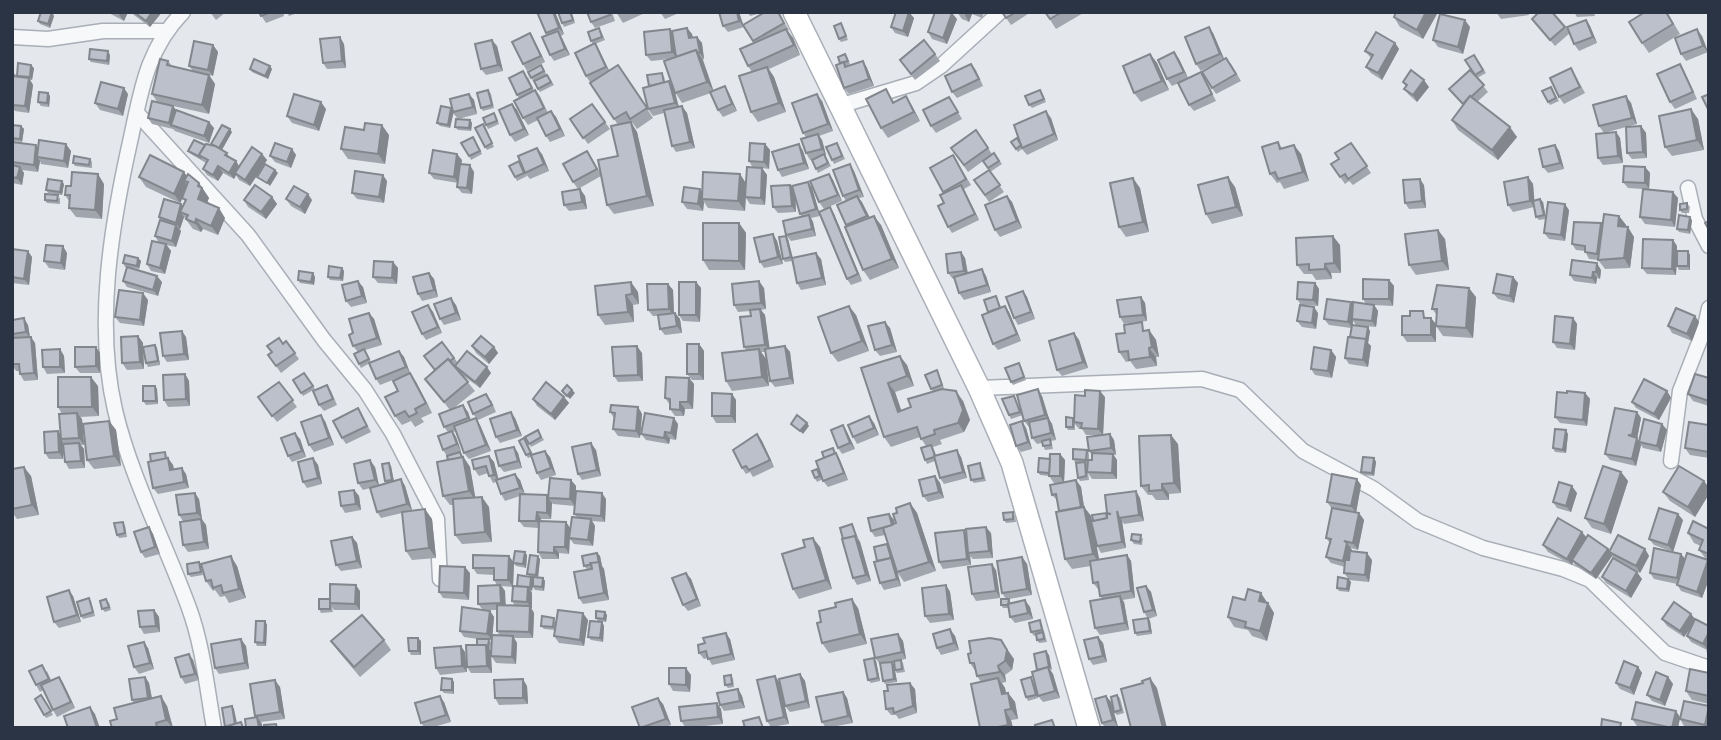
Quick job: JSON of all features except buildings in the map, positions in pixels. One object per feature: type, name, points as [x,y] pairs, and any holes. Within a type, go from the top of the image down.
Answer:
[{"type":"main road","points":[[794,12],[979,388],[1016,475],[1089,728]]},
{"type":"street","points":[[183,12],[164,31],[143,77],[120,187],[109,276],[106,334],[116,412],[160,537],[190,610],[214,728]]},
{"type":"street","points":[[839,106],[916,83],[941,65],[1000,12]]},
{"type":"street","points":[[12,37],[48,40],[103,31],[164,31]]},
{"type":"street","points":[[136,113],[248,235],[324,341],[365,390],[393,434],[437,519],[440,579]]},
{"type":"street","points":[[1688,188],[1695,219],[1709,246]]},
{"type":"street","points":[[1671,461],[1680,391],[1707,328],[1709,308]]},
{"type":"street","points":[[979,388],[1202,379],[1222,382],[1240,390],[1303,451],[1374,489],[1418,521],[1483,548],[1563,569],[1590,580],[1665,653],[1709,668]]}]
